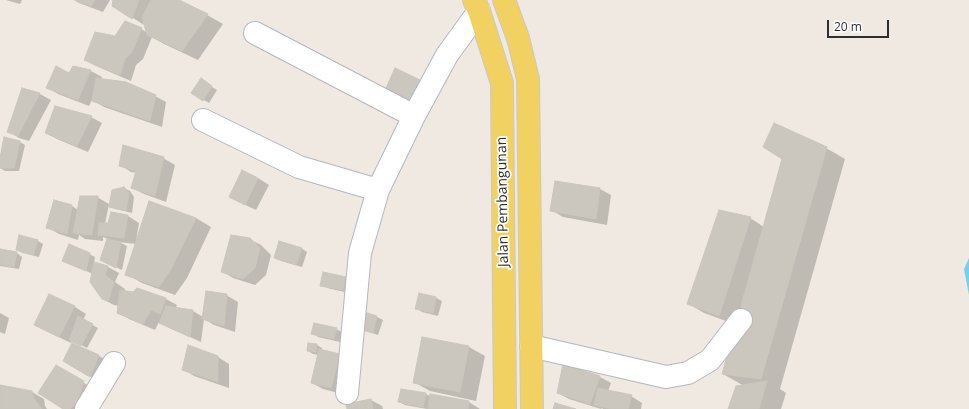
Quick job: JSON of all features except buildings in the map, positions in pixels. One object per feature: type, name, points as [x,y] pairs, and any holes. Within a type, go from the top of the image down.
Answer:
[{"type":"main road","name":"Jalan Pembangunan","points":[[504,0],[518,38],[528,79],[532,409]]},
{"type":"main road","name":"Jalan Pembangunan","points":[[477,5],[502,83],[505,409]]},
{"type":"street","points":[[347,393],[360,253],[378,190],[414,116],[447,55],[477,5]]},
{"type":"street","points":[[255,33],[414,116]]},
{"type":"street","points":[[202,120],[299,168],[378,190]]},
{"type":"street","points":[[531,346],[666,377],[688,373],[710,360],[741,320]]},
{"type":"street","points":[[86,409],[114,364]]},
{"type":"water","points":[[969,258],[969,295],[964,269]]}]
